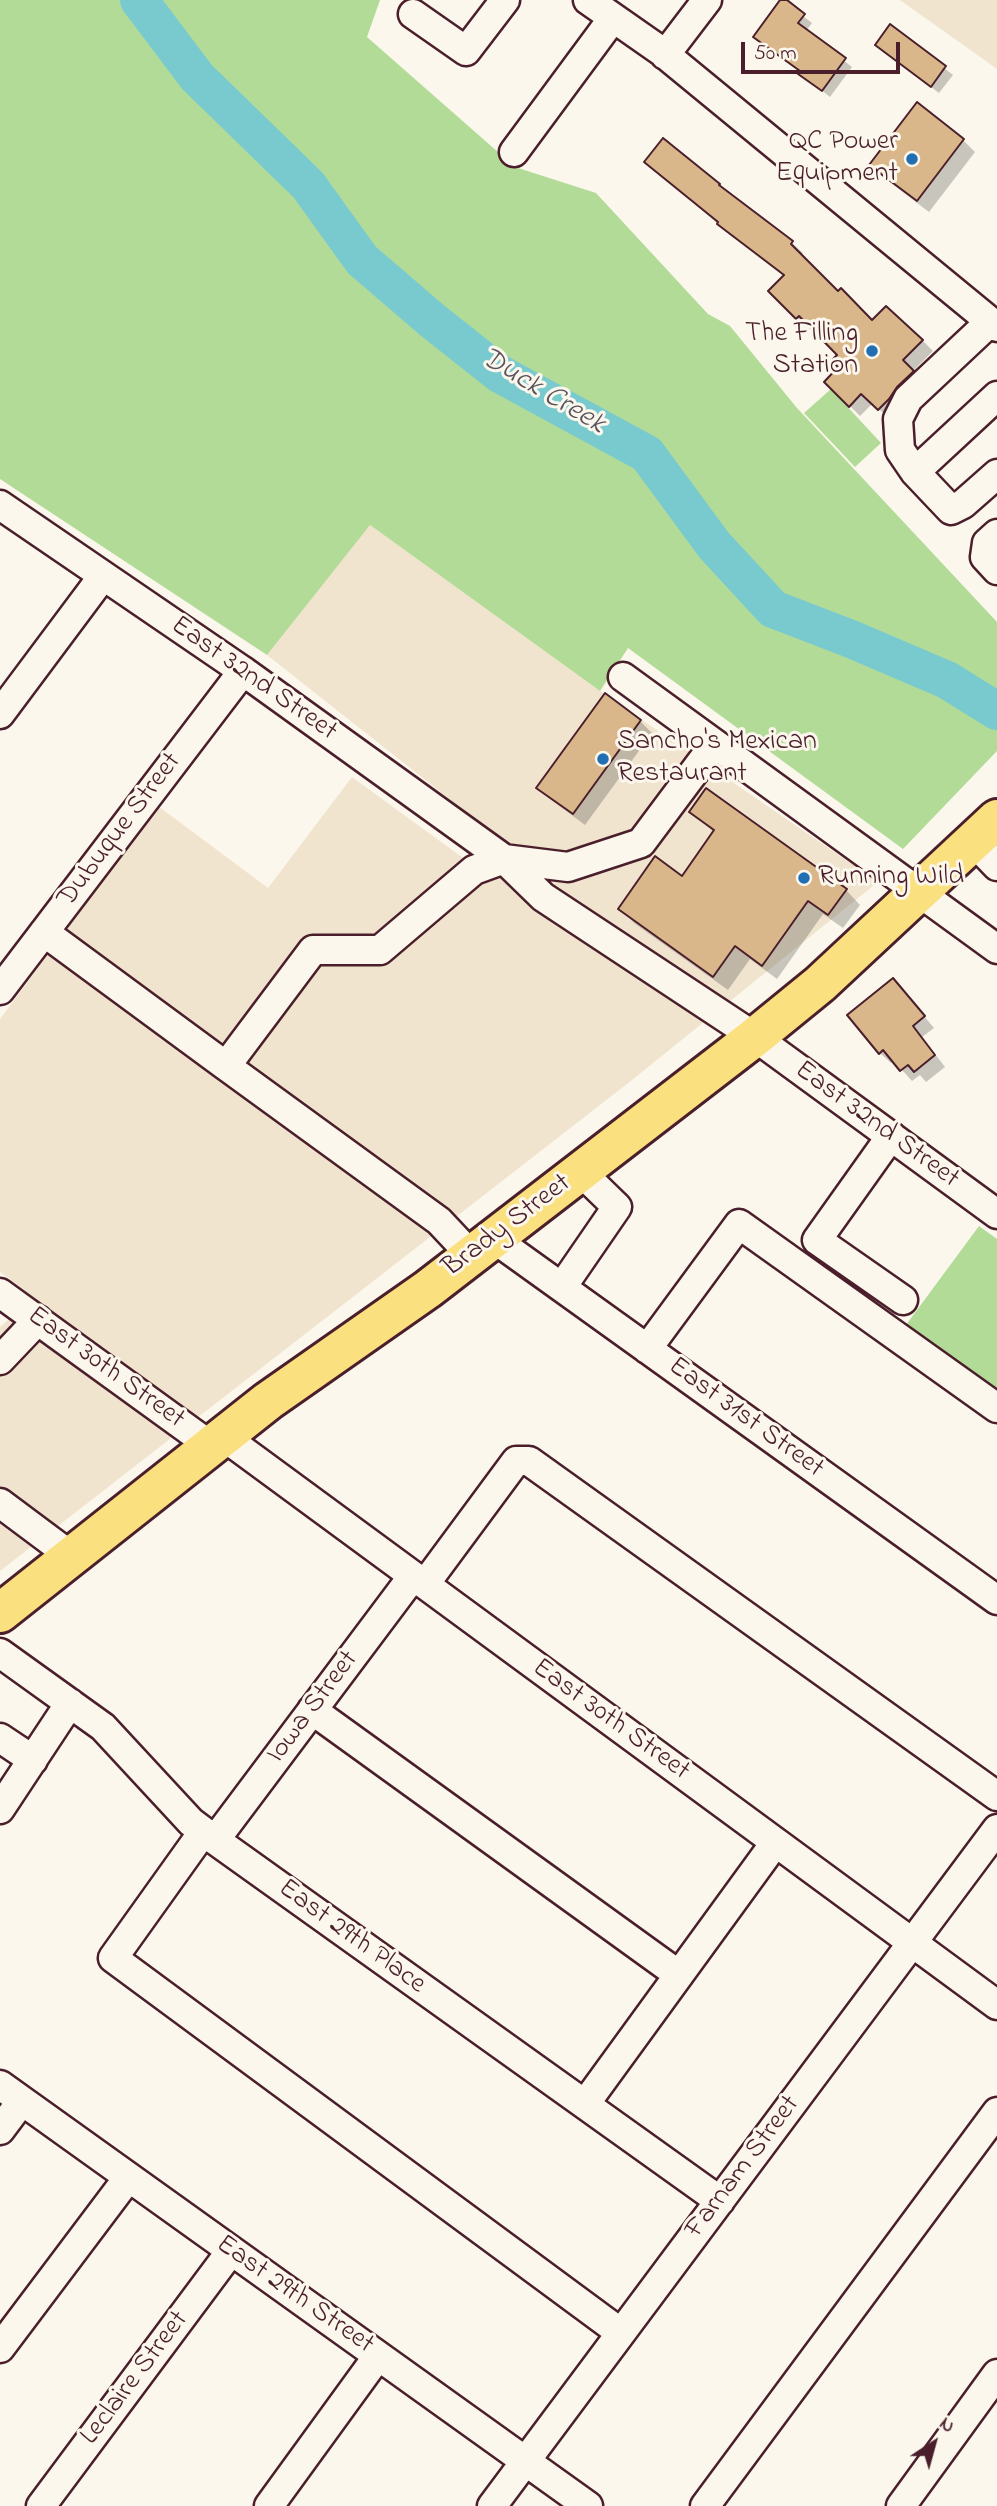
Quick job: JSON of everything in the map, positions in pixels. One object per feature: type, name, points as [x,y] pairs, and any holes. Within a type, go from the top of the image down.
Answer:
[{"type":"highway","name":"Brady Street","points":[[0,1613],[268,1401],[428,1289],[755,1037],[820,984],[919,893],[989,842]]},
{"type":"street","points":[[413,13],[466,51],[505,0]]},
{"type":"street","points":[[588,0],[665,55],[994,325],[908,398],[898,419],[900,450],[915,472],[951,510],[963,505],[997,474]]},
{"type":"street","points":[[665,55],[707,0]]},
{"type":"street","points":[[514,152],[613,18]]},
{"type":"street","points":[[915,472],[997,397]]},
{"type":"street","name":"East 32nd Street","points":[[0,505],[243,671],[504,859],[544,897],[755,1037],[997,1214]]},
{"type":"street","points":[[997,534],[987,543],[985,557],[997,570]]},
{"type":"street","points":[[0,714],[103,576]]},
{"type":"street","name":"Dubuque Street","points":[[0,990],[243,671]]},
{"type":"street","points":[[623,677],[997,948]]},
{"type":"street","points":[[226,1066],[313,950],[380,950],[474,870],[504,859],[568,867],[641,843],[715,744]]},
{"type":"street","name":"East 31st Street","points":[[44,932],[439,1221],[562,1287],[997,1600]]},
{"type":"street","points":[[891,1136],[817,1240],[903,1300]]},
{"type":"street","points":[[562,1287],[617,1207],[580,1172]]},
{"type":"street","points":[[648,1349],[739,1224],[997,1408]]},
{"type":"street","name":"East 30th Street","points":[[0,1293],[419,1580],[997,2006]]},
{"type":"street","points":[[0,1360],[38,1321]]},
{"type":"street","name":"Iowa Street","points":[[621,2333],[113,1958],[209,1836],[516,1461],[528,1461],[997,1796]]},
{"type":"street","points":[[0,1503],[71,1556]]},
{"type":"street","name":"East 29th Place","points":[[0,1653],[103,1727],[191,1822],[209,1836],[720,2200]]},
{"type":"street","points":[[0,1809],[70,1703]]},
{"type":"street","points":[[312,1710],[679,1975]]},
{"type":"street","points":[[0,1738],[33,1760]]},
{"type":"street","name":"Farnam Street","points":[[492,2506],[997,1829]]},
{"type":"street","points":[[585,2104],[775,1843]]},
{"type":"street","points":[[0,2130],[11,2093]]},
{"type":"street","name":"East 29th Street","points":[[11,2093],[588,2506]]},
{"type":"street","points":[[705,2506],[997,2112]]},
{"type":"street","points":[[0,2348],[128,2178]]},
{"type":"street","name":"Leclaire Street","points":[[41,2506],[231,2251]]},
{"type":"street","points":[[269,2506],[378,2356]]},
{"type":"street","points":[[901,2506],[997,2374]]},
{"type":"shaded area","points":[[900,0],[997,0],[997,69]]},
{"type":"shaded area","points":[[369,524],[600,691],[878,882],[627,1084],[0,1571],[0,1327],[7,1321],[26,1291],[0,1272],[0,1019],[158,806],[268,888],[352,777],[470,863],[495,835],[267,655]]},
{"type":"green space","points":[[0,0],[380,0],[367,37],[515,167],[596,193],[708,314],[730,326],[797,408],[997,622],[997,751],[903,849],[628,648],[600,691],[370,525],[267,655],[0,479]]},
{"type":"green space","points":[[831,389],[881,443],[855,467],[804,413]]},
{"type":"green space","points":[[979,1226],[997,1239],[997,1398],[903,1329]]},
{"type":"building","points":[[780,0],[787,0],[805,14],[798,23],[846,58],[822,91],[798,74],[800,71],[753,37]]},
{"type":"building","points":[[890,24],[946,66],[931,87],[875,45]]},
{"type":"building","points":[[917,102],[964,139],[917,201],[869,165]]},
{"type":"building","points":[[663,138],[793,241],[791,244],[838,291],[841,288],[872,320],[886,306],[923,340],[903,360],[914,371],[878,410],[861,394],[849,407],[824,382],[838,367],[831,361],[837,355],[799,316],[796,319],[768,291],[784,275],[717,224],[718,222],[644,162]]},
{"type":"building","points":[[605,693],[641,720],[573,814],[536,788]]},
{"type":"building","points":[[706,788],[847,889],[828,915],[808,901],[762,966],[735,946],[713,977],[618,909],[655,856],[682,876],[714,830],[689,812]]},
{"type":"building","points":[[893,978],[925,1016],[913,1026],[935,1055],[914,1072],[908,1065],[900,1071],[883,1050],[879,1054],[847,1015]]},
{"type":"waterway","name":"Duck Creek","points":[[139,0],[197,77],[308,185],[362,260],[500,374],[647,454],[714,545],[773,609],[947,680],[997,711]]},
{"type":"place","name":"QC Power Equipment","points":[[912,159]]},
{"type":"place","name":"The Filling Station","points":[[872,351]]},
{"type":"place","name":"Sancho's Mexican Restaurant","points":[[603,759]]},
{"type":"place","name":"Running Wild","points":[[804,878]]}]
